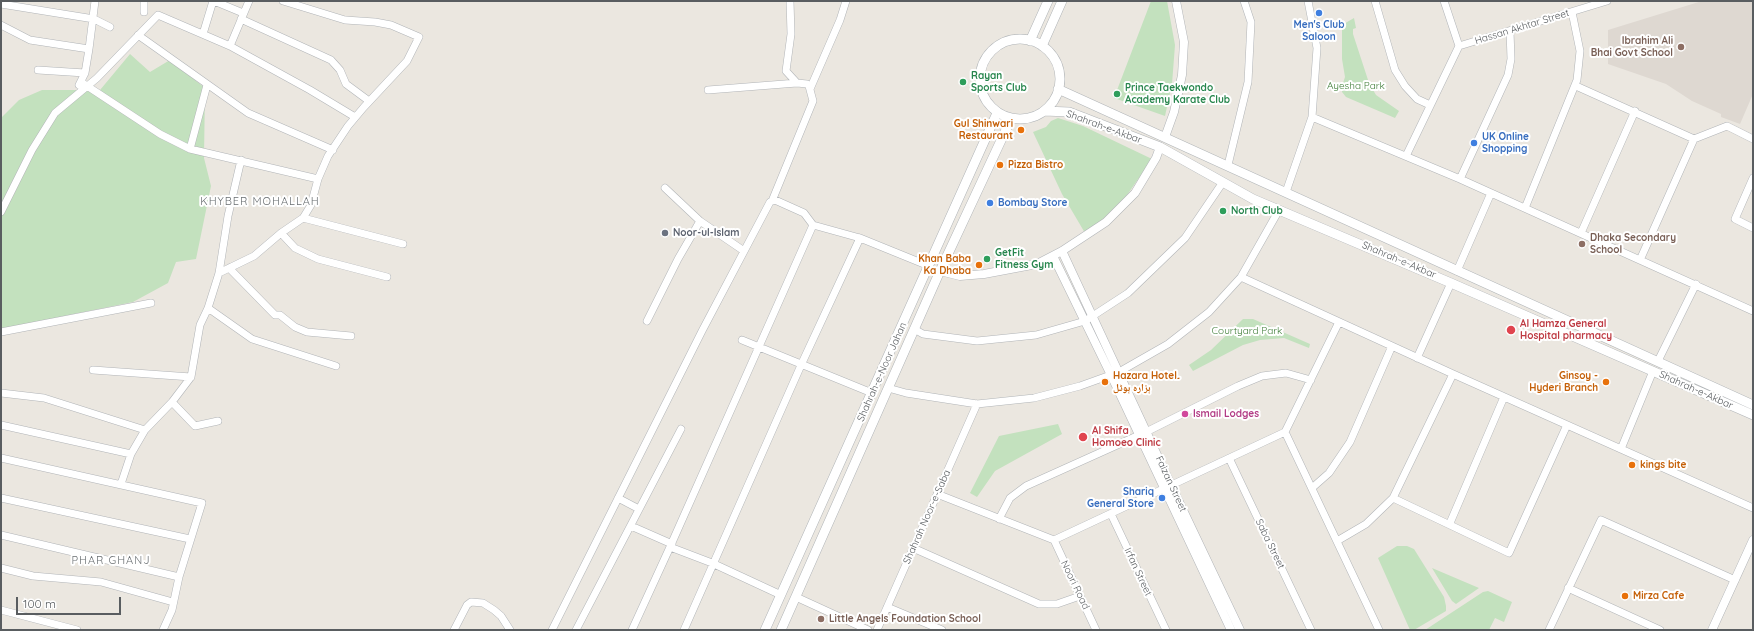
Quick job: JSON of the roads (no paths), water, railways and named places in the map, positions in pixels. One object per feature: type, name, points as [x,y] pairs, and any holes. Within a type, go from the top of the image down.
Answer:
[{"type":"main road","points":[[1030,41],[1048,1]]},
{"type":"main road","points":[[1042,46],[1062,1]]},
{"type":"main road","points":[[1019,39],[1030,41],[1042,46],[1049,52],[1058,67],[1060,76],[1057,95],[1052,104],[1044,111],[1032,117],[1011,118],[997,113],[990,108],[981,87],[981,72],[984,62],[990,53],[1004,43],[1019,39]]},
{"type":"main road","name":"Shahrah-e-Akbar","points":[[1058,89],[1753,405]]},
{"type":"main road","name":"Shahrah-e-Akbar","points":[[1044,111],[1069,112],[1160,148],[1253,199],[1653,370],[1753,415]]},
{"type":"main road","name":"Shahrah-e-Noor Jahan","points":[[766,630],[997,113]]},
{"type":"main road","name":"Shahrah-e-Noor Jahan","points":[[781,630],[940,271],[1011,118]]},
{"type":"main road","points":[[861,416],[874,422]]},
{"type":"street","points":[[74,96],[85,73],[94,19],[95,1]]},
{"type":"street","points":[[144,1],[144,12]]},
{"type":"street","points":[[203,34],[214,1],[331,60],[340,70],[346,84],[369,101]]},
{"type":"street","points":[[230,46],[249,1]]},
{"type":"street","points":[[219,273],[254,256],[281,233],[303,218],[311,205],[318,179],[328,156],[355,117],[406,60],[419,37],[391,25],[376,22],[345,20],[283,1]]},
{"type":"street","points":[[790,1],[791,34],[786,71],[797,83]]},
{"type":"street","points":[[810,89],[840,20],[846,1]]},
{"type":"street","points":[[1165,137],[1174,112],[1182,75],[1184,42],[1176,1]]},
{"type":"street","points":[[1228,165],[1248,82],[1251,22],[1244,1]]},
{"type":"street","points":[[1286,192],[1312,117],[1317,48],[1308,1]]},
{"type":"street","points":[[1375,1],[1395,70],[1405,86],[1417,99],[1430,105]]},
{"type":"street","points":[[1406,156],[1459,46],[1444,1]]},
{"type":"street","name":"Hassan Akhtar Street","points":[[1459,46],[1572,12],[1586,4],[1607,1]]},
{"type":"street","points":[[1,4],[94,19],[110,27]]},
{"type":"street","points":[[1524,208],[1576,86],[1580,51],[1572,12]]},
{"type":"street","points":[[1,212],[32,150],[55,113],[97,78],[158,15],[230,46],[310,90],[355,117]]},
{"type":"street","points":[[1,25],[30,40],[89,49]]},
{"type":"street","points":[[1460,179],[1508,75],[1512,59],[1510,31]]},
{"type":"street","points":[[138,35],[248,113],[333,150]]},
{"type":"street","points":[[38,70],[85,73]]},
{"type":"street","points":[[81,82],[160,134],[190,149],[318,179]]},
{"type":"street","points":[[552,630],[768,204],[772,201],[813,101],[807,84],[797,83],[708,90]]},
{"type":"street","points":[[190,149],[208,85]]},
{"type":"street","points":[[1576,86],[1635,111],[1694,139]]},
{"type":"street","points":[[1581,233],[1635,111]]},
{"type":"street","points":[[1312,117],[1460,179],[1696,284],[1753,311]]},
{"type":"street","points":[[1640,260],[1694,139],[1727,126],[1753,139]]},
{"type":"street","points":[[940,271],[960,276],[984,274],[1037,264],[1062,251],[1106,222],[1135,193],[1156,158],[1160,148]]},
{"type":"street","points":[[121,484],[131,454],[145,430],[172,402],[191,376],[200,325],[208,308],[219,273],[228,216],[241,160]]},
{"type":"street","points":[[1753,178],[1735,219],[1753,228]]},
{"type":"street","points":[[914,329],[923,334],[977,340],[1036,335],[1089,319],[1128,292],[1185,238],[1223,182]]},
{"type":"street","points":[[665,188],[700,221],[744,251]]},
{"type":"street","points":[[1457,271],[1491,193]]},
{"type":"street","points":[[772,201],[804,213],[814,225],[860,238],[929,266]]},
{"type":"street","points":[[888,388],[906,393],[977,404],[1034,398],[1080,386],[1115,373],[1168,344],[1209,312],[1241,277],[1279,210]]},
{"type":"street","points":[[303,218],[403,244]]},
{"type":"street","points":[[647,321],[678,259],[700,221]]},
{"type":"street","points":[[632,630],[814,225]]},
{"type":"street","points":[[281,233],[295,248],[318,259],[387,277]]},
{"type":"street","points":[[684,630],[712,563],[860,238]]},
{"type":"street","name":"Faizan Street","points":[[1062,251],[1089,319]]},
{"type":"street","name":"Faizan Street","points":[[1053,256],[1089,319],[1115,373],[1231,630]]},
{"type":"street","points":[[229,268],[275,315],[280,316],[295,327],[307,332],[351,336]]},
{"type":"street","points":[[1241,277],[1452,374],[1753,508]]},
{"type":"street","points":[[1417,358],[1451,283]]},
{"type":"street","points":[[1658,361],[1696,284]]},
{"type":"street","points":[[1,332],[151,303]]},
{"type":"street","points":[[208,308],[252,339],[336,366]]},
{"type":"street","points":[[937,494],[1054,540],[1285,432],[1339,322]]},
{"type":"street","points":[[742,340],[802,363],[872,393]]},
{"type":"street","points":[[1312,488],[1329,473],[1350,442],[1392,346]]},
{"type":"street","points":[[93,370],[191,376]]},
{"type":"street","points":[[1621,449],[1653,370]]},
{"type":"street","points":[[999,519],[1010,498],[1026,486],[1142,433],[1238,386],[1262,376],[1286,373],[1311,380]]},
{"type":"street","points":[[1337,542],[1366,524],[1393,498],[1452,374]]},
{"type":"street","points":[[1,394],[44,398],[145,430]]},
{"type":"street","points":[[1450,523],[1504,397]]},
{"type":"street","points":[[172,402],[195,426],[218,421]]},
{"type":"street","name":"Shahrah Noor-e-Saba","points":[[877,630],[977,404]]},
{"type":"street","points":[[1,425],[131,454]]},
{"type":"street","points":[[1393,498],[1450,523],[1509,552],[1567,425]]},
{"type":"street","points":[[576,630],[681,429]]},
{"type":"street","points":[[1285,432],[1379,630]]},
{"type":"street","points":[[1,458],[202,502],[179,577],[172,610],[163,630]]},
{"type":"street","name":"Saba Street","points":[[1229,458],[1312,630]]},
{"type":"street","name":"Faizan Street","points":[[1167,487],[1240,630]]},
{"type":"street","points":[[1,498],[190,539]]},
{"type":"street","points":[[618,498],[639,509]]},
{"type":"street","name":"Irfan Street","points":[[1111,514],[1166,630]]},
{"type":"street","points":[[1549,630],[1601,520],[1735,580]]},
{"type":"street","points":[[630,526],[781,595]]},
{"type":"street","points":[[1,535],[179,577]]},
{"type":"street","name":"Noori Road","points":[[1054,540],[1096,630]]},
{"type":"street","points":[[1712,630],[1753,540]]},
{"type":"street","points":[[913,548],[1039,604],[1056,604],[1080,596]]},
{"type":"street","points":[[1,568],[33,576],[101,582],[173,602]]},
{"type":"street","points":[[1568,588],[1660,630]]},
{"type":"street","points":[[796,597],[868,630]]},
{"type":"street","points":[[454,630],[467,605],[471,602],[483,603],[494,610],[501,616],[510,630]]},
{"type":"street","points":[[888,606],[942,630]]},
{"type":"street","points":[[1,610],[77,630]]},
{"type":"place","name":"Men's Club Saloon","points":[[1319,13]]},
{"type":"place","name":"Ibrahim Ali Bhai Govt School","points":[[1681,47]]},
{"type":"place","name":"Rayan Sports Club","points":[[963,82]]},
{"type":"place","name":"Prince Taekwondo Academy Karate Club","points":[[1117,94]]},
{"type":"place","name":"Gul Shinwari Restaurant","points":[[1021,130]]},
{"type":"place","name":"UK Online Shopping","points":[[1474,143]]},
{"type":"place","name":"Pizza Bistro","points":[[1000,165]]},
{"type":"place","name":"Bombay Store","points":[[990,203]]},
{"type":"place","name":"North Club","points":[[1223,211]]},
{"type":"place","name":"Noor-ul-Islam","points":[[665,233]]},
{"type":"place","name":"Dhaka Secondary School","points":[[1582,244]]},
{"type":"place","name":"GetFit Fitness Gym","points":[[987,259]]},
{"type":"place","name":"Khan Baba Ka Dhaba","points":[[979,265]]},
{"type":"place","name":"Al Hamza General Hospital pharmacy","points":[[1511,330]]},
{"type":"place","name":"Hazara Hotel۔ ہزارہ ہوٹل","points":[[1105,382]]},
{"type":"place","name":"Ginsoy - Hyderi Branch","points":[[1606,382]]},
{"type":"place","name":"Ismail Lodges","points":[[1185,414]]},
{"type":"place","name":"Al Shifa Homoeo Clinic","points":[[1083,437]]},
{"type":"place","name":"kings bite","points":[[1632,465]]},
{"type":"place","name":"Shariq General Store","points":[[1162,498]]},
{"type":"place","name":"Mirza Cafe","points":[[1625,596]]},
{"type":"place","name":"Little Angels Foundation School","points":[[821,619]]},
{"type":"district","name":"KHYBER MOHALLAH","points":[[260,202]]},
{"type":"district","name":"PHAR GHANJ","points":[[111,561]]},
{"type":"park label","name":"Ayesha Park","points":[[1356,86]]},
{"type":"park label","name":"Courtyard Park","points":[[1247,331]]}]
